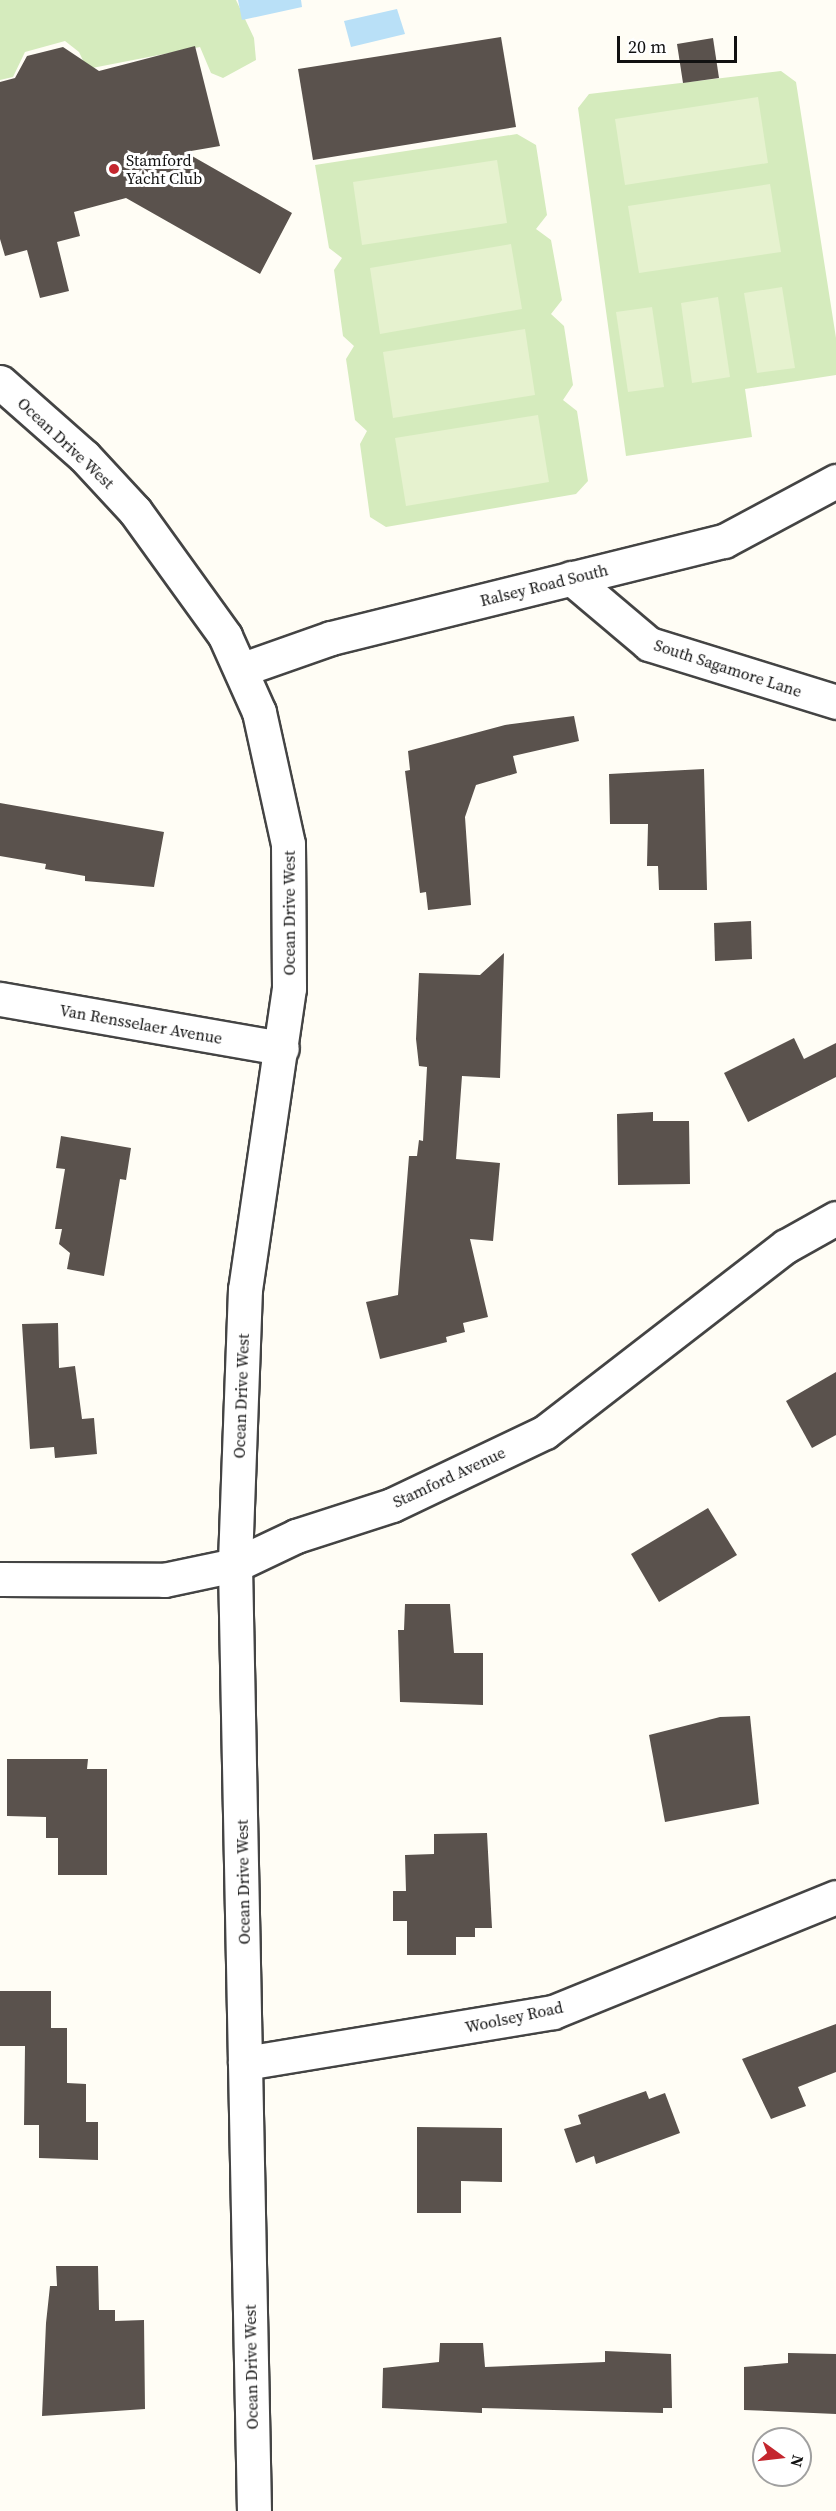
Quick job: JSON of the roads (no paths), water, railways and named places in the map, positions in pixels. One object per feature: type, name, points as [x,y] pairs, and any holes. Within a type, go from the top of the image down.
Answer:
[{"type":"street","name":"Ocean Drive West","points":[[0,382],[84,456],[135,511],[186,576],[243,669],[273,764],[288,844],[292,930],[282,1048],[245,1289],[235,1565],[254,2511]]},
{"type":"street","name":"Ralsey Road South","points":[[243,669],[331,638],[724,541],[836,481]]},
{"type":"street","name":"South Sagamore Lane","points":[[571,578],[650,644],[836,702]]},
{"type":"street","name":"Van Rensselaer Avenue","points":[[0,999],[282,1048]]},
{"type":"street","name":"Stamford Avenue","points":[[0,1579],[164,1580],[235,1565],[296,1536],[392,1505],[545,1432],[786,1246],[836,1218]]},
{"type":"street","name":"Woolsey Road","points":[[245,2064],[553,2012],[836,1897]]},
{"type":"water","points":[[238,0],[301,0],[302,7],[242,20]]},
{"type":"water","points":[[397,9],[405,34],[351,47],[344,21]]},
{"type":"place","name":"Stamford Yacht Club","points":[[114,169]]}]
